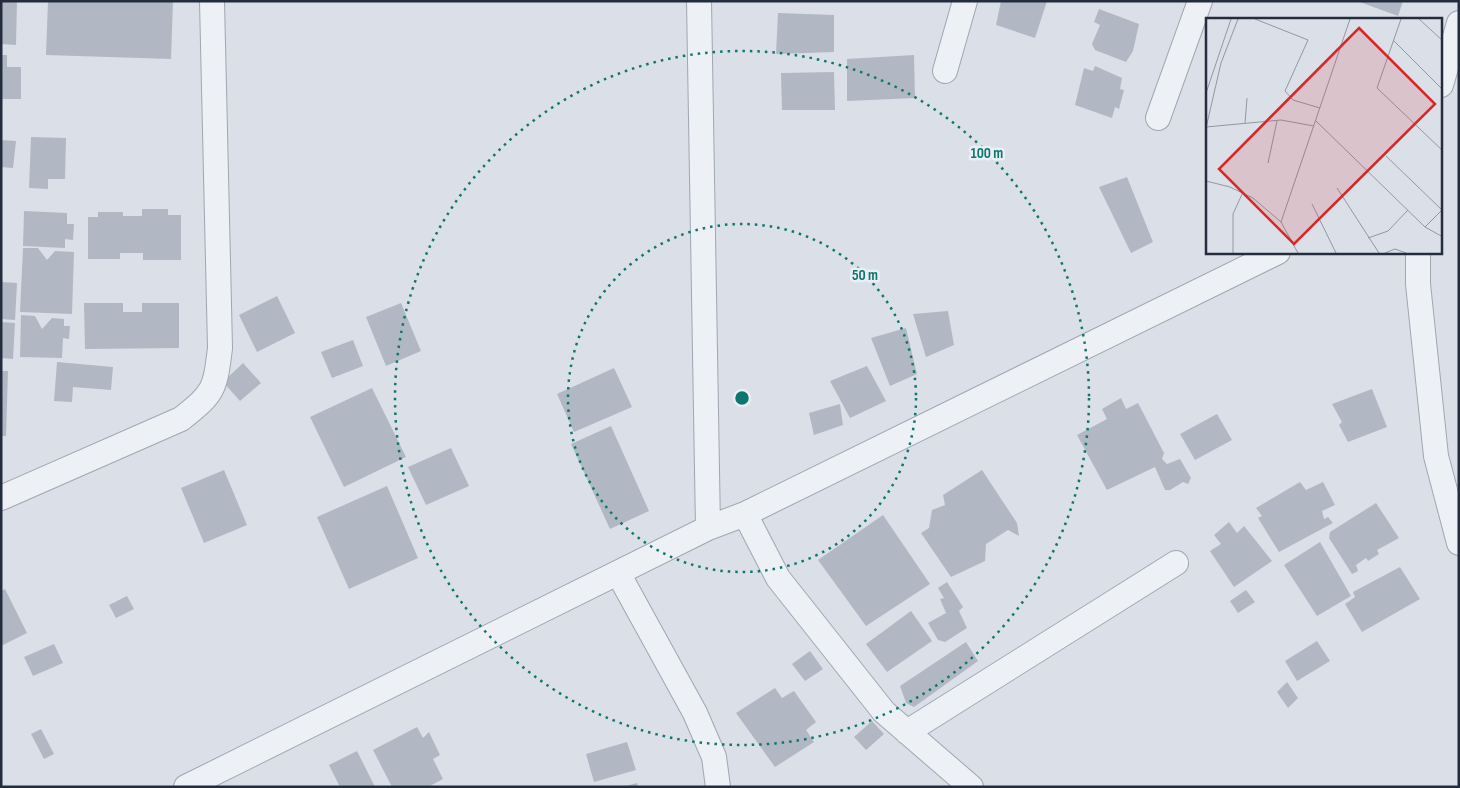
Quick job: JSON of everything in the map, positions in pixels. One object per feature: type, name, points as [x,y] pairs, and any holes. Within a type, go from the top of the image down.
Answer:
[{"type":"street","points":[[1,498],[181,419],[204,401],[216,382],[220,348],[212,1]]},
{"type":"street","points":[[699,1],[708,528]]},
{"type":"street","points":[[945,71],[965,1]]},
{"type":"street","points":[[1158,118],[1200,1]]},
{"type":"street","points":[[1442,82],[1459,23]]},
{"type":"street","points":[[186,787],[708,528],[744,514],[1274,254]]},
{"type":"street","points":[[1418,254],[1418,284],[1436,456],[1458,540]]},
{"type":"street","points":[[744,514],[778,578],[884,712],[971,787]]},
{"type":"street","points":[[907,732],[1176,563]]},
{"type":"street","points":[[618,573],[695,713],[714,757],[718,787]]},
{"type":"building","points":[[1,1],[17,1],[16,45],[1,44]]},
{"type":"building","points":[[48,1],[173,1],[171,59],[46,55]]},
{"type":"building","points":[[1001,1],[1047,1],[1035,38],[996,25]]},
{"type":"building","points":[[1357,1],[1403,1],[1398,16]]},
{"type":"building","points":[[1099,9],[1139,24],[1133,51],[1126,62],[1095,50],[1092,44],[1100,25],[1094,22]]},
{"type":"building","points":[[778,13],[834,15],[834,52],[776,54]]},
{"type":"building","points":[[1,55],[7,55],[7,67],[21,67],[21,99],[1,99]]},
{"type":"building","points":[[914,55],[915,98],[847,101],[847,59]]},
{"type":"building","points":[[1095,66],[1122,78],[1120,89],[1124,90],[1119,109],[1115,107],[1112,118],[1075,105],[1084,68],[1093,71]]},
{"type":"building","points":[[834,72],[835,110],[782,110],[781,73]]},
{"type":"building","points":[[31,137],[66,138],[65,179],[48,179],[48,189],[29,188]]},
{"type":"building","points":[[1,140],[16,141],[13,168],[1,167]]},
{"type":"building","points":[[1127,177],[1153,242],[1131,253],[1099,187]]},
{"type":"building","points":[[142,209],[168,209],[168,215],[181,215],[181,260],[143,260],[143,253],[120,253],[120,259],[88,259],[88,217],[98,217],[98,212],[123,212],[123,216],[142,216]]},
{"type":"building","points":[[24,211],[67,213],[67,224],[74,224],[73,240],[65,239],[65,248],[23,246]]},
{"type":"building","points":[[23,248],[38,248],[47,260],[55,251],[74,252],[72,314],[20,312]]},
{"type":"building","points":[[1,282],[17,283],[15,320],[1,319]]},
{"type":"building","points":[[277,296],[295,333],[257,352],[239,315]]},
{"type":"building","points":[[84,303],[123,303],[123,312],[142,312],[142,303],[179,303],[179,348],[85,349]]},
{"type":"building","points":[[401,303],[421,351],[386,366],[366,317]]},
{"type":"building","points":[[948,311],[954,345],[926,357],[913,314]]},
{"type":"building","points":[[21,315],[35,316],[42,329],[52,318],[64,319],[64,326],[70,326],[69,339],[63,338],[62,358],[20,357]]},
{"type":"building","points":[[1,322],[15,323],[13,359],[1,358]]},
{"type":"building","points":[[906,328],[917,374],[890,386],[871,338]]},
{"type":"building","points":[[353,340],[363,366],[332,378],[321,352]]},
{"type":"building","points":[[57,362],[113,367],[111,390],[73,387],[72,402],[54,401]]},
{"type":"building","points":[[243,363],[261,383],[240,401],[223,382]]},
{"type":"building","points":[[867,366],[886,401],[850,418],[830,381]]},
{"type":"building","points":[[614,368],[632,407],[574,432],[557,394]]},
{"type":"building","points":[[1,371],[8,371],[6,436],[1,436]]},
{"type":"building","points":[[372,388],[406,457],[344,487],[310,417]]},
{"type":"building","points":[[1372,389],[1387,427],[1348,442],[1339,425],[1342,422],[1332,404]]},
{"type":"building","points":[[1121,398],[1126,409],[1138,403],[1164,453],[1162,459],[1167,464],[1180,459],[1191,478],[1188,484],[1183,482],[1170,490],[1165,490],[1155,467],[1107,490],[1077,435],[1107,419],[1102,409]]},
{"type":"building","points":[[840,404],[843,425],[814,435],[809,413]]},
{"type":"building","points":[[1217,414],[1232,440],[1195,460],[1180,434]]},
{"type":"building","points":[[611,426],[649,511],[610,529],[571,444]]},
{"type":"building","points":[[451,448],[469,486],[426,505],[408,467]]},
{"type":"building","points":[[224,470],[247,525],[204,543],[181,488]]},
{"type":"building","points":[[982,470],[1017,523],[1019,536],[1008,530],[986,544],[985,561],[951,577],[921,533],[929,528],[932,510],[945,505],[943,495]]},
{"type":"building","points":[[1300,482],[1306,490],[1323,482],[1335,505],[1322,511],[1324,519],[1328,517],[1333,523],[1279,552],[1258,518],[1262,516],[1256,508]]},
{"type":"building","points":[[387,486],[418,558],[349,589],[317,517]]},
{"type":"building","points":[[1376,503],[1399,538],[1377,550],[1379,554],[1368,561],[1366,558],[1356,565],[1358,571],[1352,574],[1329,538],[1330,532]]},
{"type":"building","points":[[883,515],[930,584],[866,626],[818,560]]},
{"type":"building","points":[[1229,522],[1237,533],[1244,526],[1272,561],[1234,587],[1210,551],[1221,544],[1214,535]]},
{"type":"building","points":[[1320,542],[1351,596],[1317,616],[1284,565]]},
{"type":"building","points":[[1400,567],[1420,599],[1362,632],[1345,604],[1355,597],[1353,592]]},
{"type":"building","points":[[947,582],[963,607],[959,611],[967,628],[945,642],[938,640],[928,623],[946,613],[940,599],[944,598],[938,588]]},
{"type":"building","points":[[5,589],[27,633],[1,646],[1,591]]},
{"type":"building","points":[[1246,590],[1255,602],[1238,613],[1230,601]]},
{"type":"building","points":[[127,596],[134,609],[116,618],[109,605]]},
{"type":"building","points":[[911,611],[932,641],[887,672],[866,644]]},
{"type":"building","points":[[1317,641],[1330,661],[1297,681],[1285,661]]},
{"type":"building","points":[[966,642],[978,661],[914,707],[906,703],[900,686]]},
{"type":"building","points":[[54,644],[63,663],[33,676],[24,657]]},
{"type":"building","points":[[810,651],[823,669],[805,681],[792,664]]},
{"type":"building","points":[[1287,682],[1298,698],[1288,708],[1277,692]]},
{"type":"building","points":[[775,688],[782,698],[794,691],[816,722],[806,730],[814,742],[775,767],[736,713]]},
{"type":"building","points":[[872,721],[884,734],[866,750],[854,737]]},
{"type":"building","points":[[417,727],[423,738],[429,732],[440,755],[433,759],[443,779],[428,787],[392,787],[373,750]]},
{"type":"building","points":[[41,729],[54,754],[44,759],[31,734]]},
{"type":"building","points":[[627,742],[636,770],[594,782],[586,754]]},
{"type":"building","points":[[357,751],[375,787],[340,787],[329,765]]},
{"type":"building","points":[[637,783],[638,787],[626,787],[626,786]]}]
